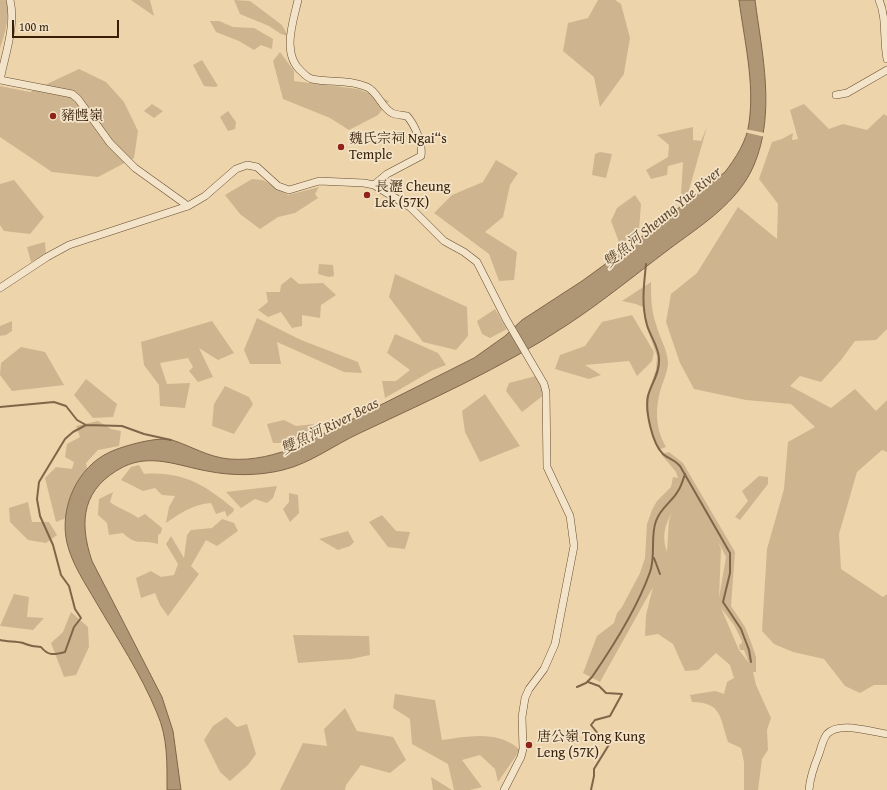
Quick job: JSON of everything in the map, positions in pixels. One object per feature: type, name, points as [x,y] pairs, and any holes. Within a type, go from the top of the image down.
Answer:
[{"type":"street","points":[[10,0],[12,10],[9,38],[0,80],[72,94],[78,99],[110,143],[130,163],[146,177],[188,206]]},
{"type":"street","points":[[298,0],[290,41],[292,58],[297,68],[312,79],[356,83],[368,87],[388,110],[396,114],[407,116],[414,126],[422,149],[421,156],[386,174],[374,185]]},
{"type":"street","points":[[879,0],[885,11],[887,20],[885,47],[887,59]]},
{"type":"street","points":[[836,95],[847,93],[887,70]]},
{"type":"street","points":[[0,288],[47,257],[70,245],[188,206],[205,196],[236,169],[247,165],[257,167],[265,172],[278,186],[289,190],[320,181],[364,183],[374,185],[410,207],[444,241],[464,252],[477,262],[511,327],[544,384],[546,392],[547,467],[570,516],[574,546],[555,644],[544,669],[529,689],[525,698],[522,717],[523,749],[504,790]]},
{"type":"street","points":[[810,790],[810,778],[826,736],[831,731],[844,727],[887,734]]},
{"type":"shaded area","points":[[0,0],[7,0],[8,12],[0,48]]},
{"type":"shaded area","points":[[131,0],[150,0],[154,16]]},
{"type":"shaded area","points":[[234,0],[250,1],[282,25],[288,36],[240,14]]},
{"type":"shaded area","points":[[598,0],[615,0],[621,4],[630,38],[624,74],[600,107],[594,77],[563,51],[568,23],[588,18]]},
{"type":"shaded area","points":[[739,0],[755,0],[764,62],[766,104],[761,145],[747,179],[728,202],[705,223],[593,307],[542,341],[465,383],[350,438],[303,463],[274,472],[245,475],[216,473],[165,462],[144,461],[123,467],[110,475],[99,485],[87,506],[85,532],[88,546],[92,561],[162,697],[173,731],[181,790],[167,790],[167,760],[161,722],[136,670],[79,573],[69,551],[65,530],[66,516],[68,503],[80,478],[98,459],[110,452],[150,440],[172,440],[207,454],[229,459],[264,457],[299,446],[474,358],[505,336],[522,320],[582,281],[622,252],[725,172],[743,143],[748,130],[751,92]]},
{"type":"shaded area","points":[[210,21],[219,21],[233,27],[254,28],[273,39],[272,49],[261,45],[254,50],[239,41],[216,32]]},
{"type":"shaded area","points":[[280,52],[294,71],[294,81],[358,89],[389,101],[378,115],[349,130],[330,118],[283,99],[273,61]]},
{"type":"shaded area","points":[[202,60],[218,86],[204,86],[193,65]]},
{"type":"shaded area","points":[[79,69],[106,82],[124,102],[138,131],[134,158],[98,177],[52,172],[0,137],[0,86],[30,92]]},
{"type":"shaded area","points":[[152,104],[163,111],[154,118],[144,111]]},
{"type":"shaded area","points":[[804,104],[829,129],[843,124],[867,130],[884,114],[887,116],[887,329],[876,340],[855,341],[841,360],[821,382],[800,376],[790,386],[831,408],[855,389],[876,411],[887,400],[887,452],[882,450],[857,472],[839,534],[841,569],[883,597],[887,594],[887,685],[874,685],[860,693],[845,686],[824,659],[793,652],[774,644],[762,631],[767,549],[784,489],[788,442],[815,427],[791,404],[746,400],[694,389],[680,363],[666,322],[671,294],[697,273],[738,207],[777,239],[778,204],[759,179],[772,142],[793,133],[792,140],[798,139],[790,110]]},
{"type":"shaded area","points":[[228,111],[236,122],[235,129],[228,131],[220,117]]},
{"type":"shaded area","points":[[693,127],[693,140],[701,141],[707,127],[685,204],[681,194],[683,162],[668,166],[667,175],[651,179],[646,170],[668,157],[669,145],[657,135]]},
{"type":"shaded area","points":[[600,152],[612,154],[606,178],[592,175],[595,154]]},
{"type":"shaded area","points":[[496,160],[518,173],[510,185],[503,217],[485,232],[517,252],[514,280],[499,281],[489,254],[434,213],[452,195],[483,182]]},
{"type":"shaded area","points":[[252,179],[263,180],[288,195],[319,187],[315,194],[318,198],[295,213],[278,217],[260,229],[240,214],[225,195]]},
{"type":"shaded area","points":[[14,180],[44,217],[30,234],[4,231],[0,225],[0,184]]},
{"type":"shaded area","points":[[635,195],[641,204],[639,230],[627,241],[619,242],[611,221],[617,208]]},
{"type":"shaded area","points":[[45,242],[46,255],[31,262],[27,247]]},
{"type":"shaded area","points":[[319,264],[333,265],[334,276],[329,277],[318,274]]},
{"type":"shaded area","points":[[395,274],[467,307],[468,336],[456,350],[423,342],[389,297]]},
{"type":"shaded area","points":[[291,277],[299,284],[323,283],[336,295],[321,305],[320,318],[302,315],[302,326],[292,328],[281,312],[268,317],[258,310],[268,302],[266,292],[280,292],[281,285]]},
{"type":"shaded area","points":[[651,282],[653,314],[668,362],[667,372],[659,396],[657,411],[658,426],[662,440],[666,447],[658,450],[653,439],[646,410],[646,398],[656,370],[657,356],[646,325],[643,307],[622,301]]},
{"type":"shaded area","points":[[495,309],[507,329],[490,338],[482,334],[477,321]]},
{"type":"shaded area","points":[[632,315],[654,352],[652,361],[637,376],[629,361],[585,365],[601,375],[589,379],[555,369],[560,355],[585,346],[602,322]]},
{"type":"shaded area","points":[[257,318],[301,340],[358,362],[362,373],[344,372],[277,342],[281,364],[250,364],[244,350]]},
{"type":"shaded area","points":[[12,321],[12,331],[6,335],[0,336],[0,326]]},
{"type":"shaded area","points":[[212,321],[234,353],[218,360],[199,348],[213,377],[198,382],[189,371],[193,367],[188,358],[160,363],[167,384],[190,383],[185,408],[160,406],[159,385],[144,365],[141,342]]},
{"type":"shaded area","points":[[395,334],[438,353],[446,365],[433,370],[385,398],[382,381],[396,381],[410,370],[387,353]]},
{"type":"shaded area","points":[[21,347],[45,352],[64,385],[12,391],[0,375],[1,363]]},
{"type":"shaded area","points":[[536,376],[545,394],[522,412],[506,391],[509,383]]},
{"type":"shaded area","points":[[86,379],[117,404],[113,417],[93,418],[74,395]]},
{"type":"shaded area","points":[[225,386],[249,397],[253,404],[234,434],[212,426],[214,404]]},
{"type":"shaded area","points":[[485,394],[520,446],[480,462],[465,432],[462,411]]},
{"type":"shaded area","points":[[284,420],[296,426],[314,424],[317,429],[296,440],[273,443],[267,424]]},
{"type":"shaded area","points":[[98,421],[111,429],[121,431],[119,446],[98,450],[86,463],[87,468],[75,486],[70,498],[66,518],[56,522],[45,478],[56,467],[72,469],[74,462],[65,457],[67,444],[80,437],[76,426]]},
{"type":"shaded area","points":[[669,452],[683,463],[735,552],[731,606],[745,627],[751,642],[756,657],[756,672],[753,672],[756,685],[771,718],[767,730],[768,750],[762,759],[758,790],[744,790],[744,762],[741,748],[728,742],[718,713],[709,705],[692,702],[690,695],[715,691],[724,694],[727,682],[734,678],[730,665],[716,653],[698,670],[685,671],[673,644],[658,634],[645,636],[646,615],[653,587],[600,682],[583,673],[597,636],[614,623],[617,613],[622,607],[640,573],[645,558],[647,524],[652,510],[657,501],[671,487],[673,477],[678,478],[676,472],[661,454]],"holes":[[[672,513],[669,520],[667,552],[664,537],[667,522]],[[718,541],[726,557],[719,598],[721,549]],[[721,608],[734,625],[742,641],[739,645],[740,650],[744,650],[749,663],[739,650]]]},
{"type":"shaded area","points":[[139,465],[144,474],[170,475],[193,481],[223,500],[234,509],[233,512],[227,517],[225,511],[216,514],[211,503],[198,505],[166,523],[169,507],[175,496],[162,495],[155,488],[143,491],[121,480],[131,467]]},
{"type":"shaded area","points":[[759,476],[768,477],[768,484],[740,520],[735,517],[748,501],[742,491]]},
{"type":"shaded area","points":[[277,486],[273,498],[267,503],[255,499],[241,508],[226,492]]},
{"type":"shaded area","points":[[113,492],[110,502],[138,518],[145,514],[162,528],[161,533],[158,535],[158,544],[132,540],[123,533],[109,535],[107,523],[98,515],[99,499]]},
{"type":"shaded area","points":[[289,493],[298,495],[299,513],[290,522],[283,509],[289,502]]},
{"type":"shaded area","points":[[28,502],[32,522],[49,522],[57,535],[46,543],[28,540],[10,522],[9,508]]},
{"type":"shaded area","points":[[382,515],[396,531],[410,532],[405,549],[388,547],[369,522]]},
{"type":"shaded area","points":[[222,519],[234,523],[238,531],[217,546],[206,540],[191,566],[199,574],[168,616],[160,605],[155,593],[141,598],[136,578],[151,571],[161,577],[174,575],[178,564],[166,544],[171,536],[184,558],[187,535],[191,530],[212,528]]},
{"type":"shaded area","points":[[348,531],[354,542],[350,546],[338,550],[319,539]]},
{"type":"shaded area","points":[[14,594],[29,597],[27,617],[44,618],[33,630],[0,626]]},
{"type":"shaded area","points":[[71,612],[88,627],[89,647],[76,675],[64,677],[51,643],[63,632]]},
{"type":"shaded area","points":[[293,635],[369,636],[370,655],[351,659],[298,663]]},
{"type":"shaded area","points":[[395,694],[435,700],[442,740],[473,736],[493,737],[503,739],[520,750],[498,782],[495,769],[480,755],[462,760],[482,787],[470,790],[454,790],[448,764],[412,744],[410,719],[393,708]]},
{"type":"shaded area","points":[[345,708],[357,731],[393,737],[406,760],[390,773],[361,765],[346,785],[345,790],[280,790],[303,743],[327,746],[324,729]]},
{"type":"shaded area","points":[[226,717],[237,727],[247,724],[256,754],[248,765],[230,781],[220,772],[204,740],[213,726]]},
{"type":"shaded area","points":[[431,777],[452,790],[433,790]]},
{"type":"pier","points":[[745,129],[765,133],[765,137],[744,132]]},
{"type":"waterway","points":[[646,264],[644,310],[648,329],[659,355],[657,374],[649,392],[647,402],[650,426],[659,449],[665,456],[680,466],[730,553],[730,573],[723,602],[741,629],[749,650],[751,662]]},
{"type":"waterway","points":[[0,407],[54,402],[66,406],[77,420],[86,425],[122,426],[144,434],[171,440]]},
{"type":"waterway","points":[[0,640],[20,642],[41,647],[46,652],[58,654],[65,652],[74,627],[81,618],[75,609],[69,586],[61,575],[53,545],[40,516],[37,499],[39,482],[65,439],[73,432],[86,425]]},
{"type":"waterway","points":[[577,687],[586,683],[592,677],[617,639],[639,600],[652,566],[653,533],[656,521],[658,516],[679,489],[685,474]]},
{"type":"waterway","points":[[654,558],[660,574]]},
{"type":"waterway","points":[[588,682],[599,686],[606,693],[622,694],[610,716],[595,720],[591,725],[603,740],[610,743],[594,769],[591,790]]},
{"type":"place","name":"豬乸嶺","points":[[53,116]]},
{"type":"place","name":"魏氏宗祠 Ngai“s Temple","points":[[341,147]]},
{"type":"place","name":"長瀝 Cheung Lek (57K)","points":[[367,195]]},
{"type":"place","name":"唐公嶺 Tong Kung Leng (57K)","points":[[529,745]]},
{"type":"water label","name":"雙魚河 Sheung Yue River","points":[[663,218]]},
{"type":"water label","name":"雙魚河 River Beas","points":[[330,427]]}]
